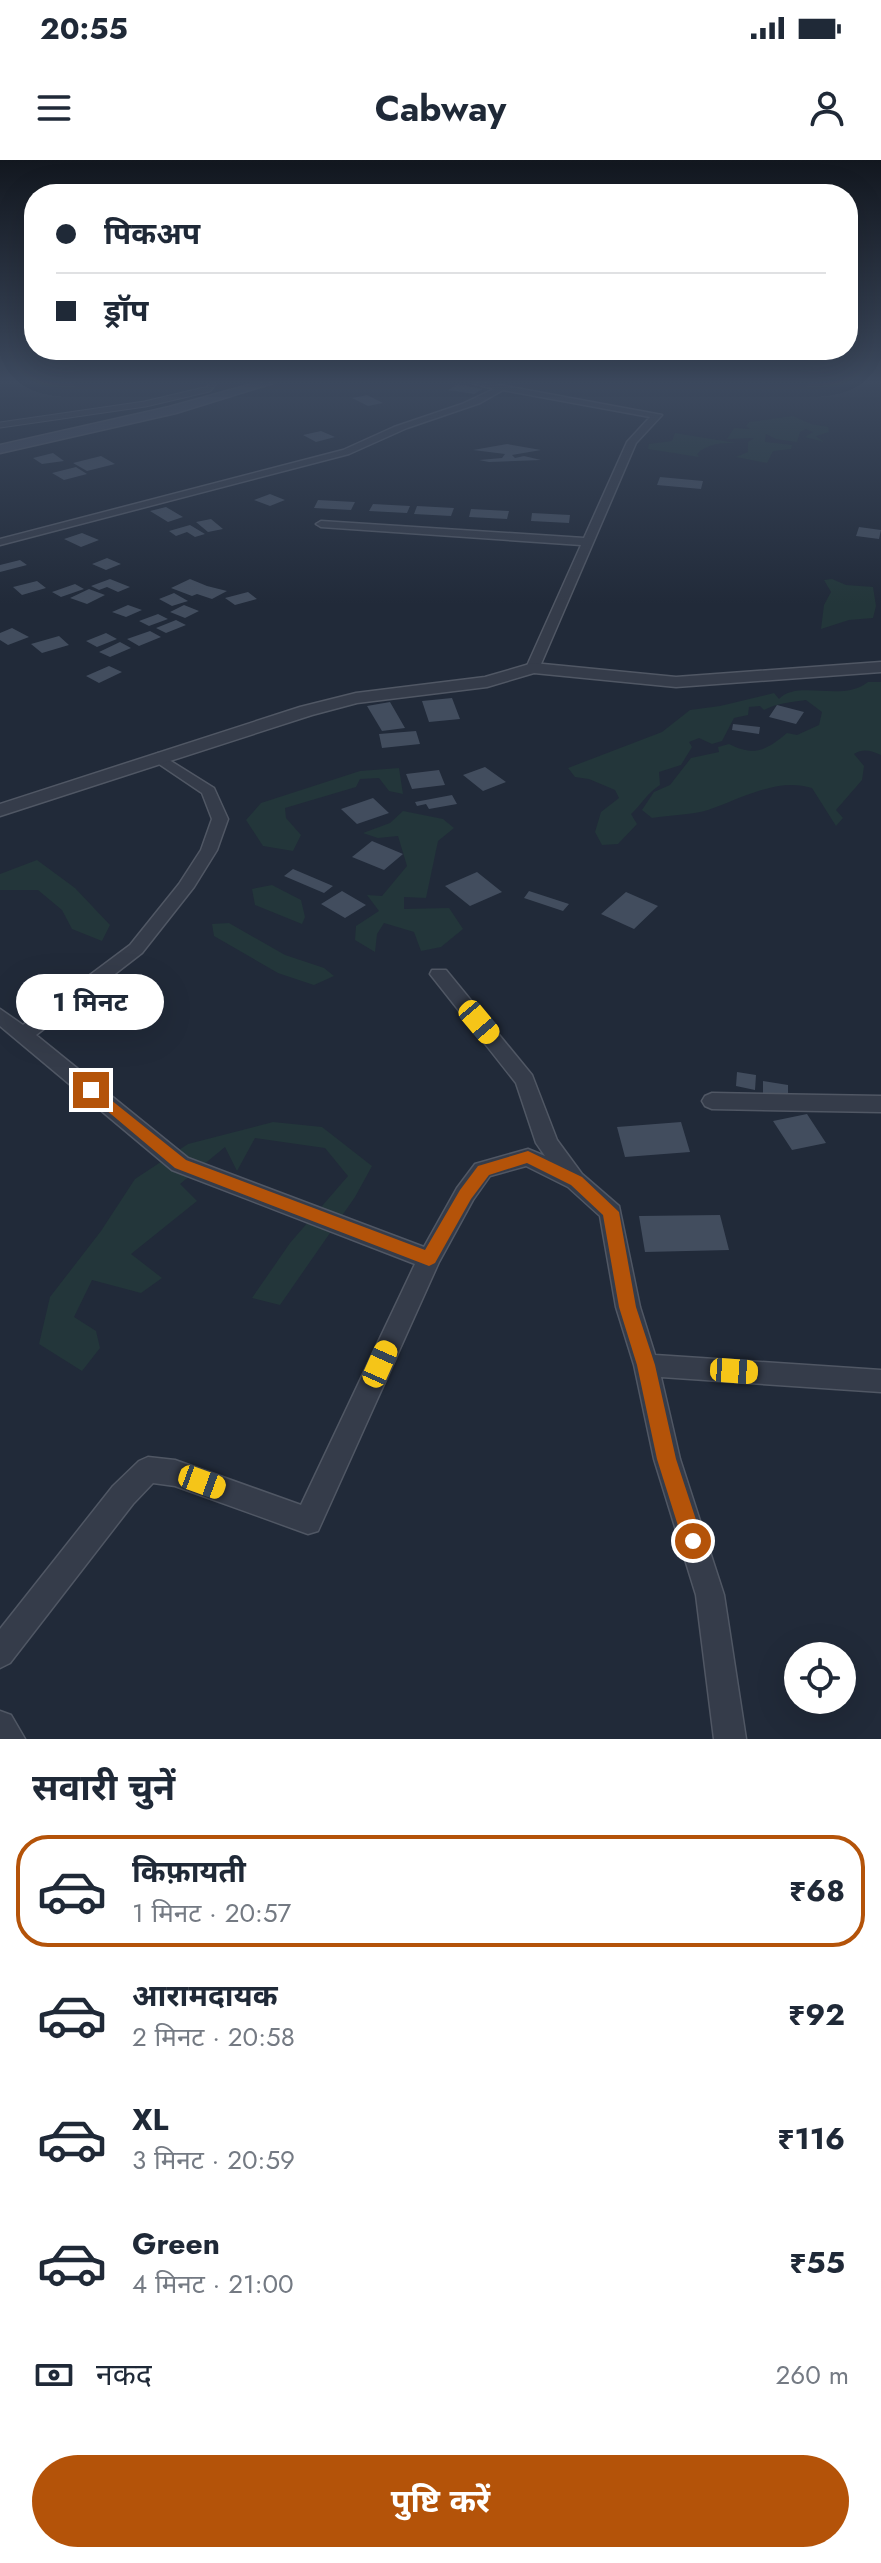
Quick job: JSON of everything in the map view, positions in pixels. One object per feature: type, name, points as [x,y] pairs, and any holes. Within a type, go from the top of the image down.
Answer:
[{"type":"street","points":[[0,542],[328,457]]},
{"type":"street","points":[[533,668],[626,457]]},
{"type":"street","points":[[321,524],[589,542]]},
{"type":"street","points":[[0,810],[306,711],[356,698],[487,682],[533,668],[676,682],[881,667]]},
{"type":"street","points":[[24,1034],[136,949],[186,887],[209,850],[220,819],[209,791],[158,757]]},
{"type":"street","points":[[439,974],[525,1080],[547,1143],[576,1181],[611,1212],[628,1307],[646,1365],[667,1459],[710,1595],[730,1739]]},
{"type":"street","points":[[0,1016],[180,1164],[429,1259]]},
{"type":"street","points":[[712,1101],[881,1104]]},
{"type":"street","points":[[0,1653],[123,1495],[148,1470],[175,1473],[308,1521],[429,1259],[465,1194],[483,1170],[528,1157],[576,1181]]},
{"type":"street","points":[[646,1365],[881,1381]]},
{"type":"street","points":[[0,1726],[9,1739]]},
{"type":"green space","points":[[737,457],[770,457],[767,463]]},
{"type":"green space","points":[[832,579],[846,585],[873,587],[876,606],[873,618],[849,620],[821,629],[824,605],[831,592],[824,580]]},
{"type":"green space","points":[[868,682],[881,682],[881,755],[871,751],[854,754],[864,766],[862,780],[836,810],[843,818],[836,826],[812,788],[799,785],[772,787],[695,813],[652,818],[642,810],[654,792],[670,785],[691,758],[719,752],[718,747],[729,744],[746,750],[760,750],[787,733],[797,735],[819,725],[822,712],[806,700],[764,710],[760,706],[749,707],[748,715],[734,718],[722,741],[712,744],[699,738],[689,742],[692,747],[681,765],[659,772],[660,785],[631,814],[637,824],[618,844],[602,845],[595,832],[601,812],[619,798],[615,790],[589,779],[575,777],[568,768],[662,732],[690,710],[774,693],[779,699],[797,691],[846,691]]},
{"type":"green space","points":[[399,768],[403,794],[389,791],[379,778],[360,779],[356,787],[285,808],[286,818],[301,835],[293,851],[263,846],[246,820],[261,803],[360,771]]},
{"type":"green space","points":[[403,811],[443,819],[454,828],[438,841],[426,898],[404,897],[404,909],[449,908],[463,929],[441,947],[421,951],[414,932],[384,923],[377,934],[375,952],[355,940],[356,926],[379,911],[367,895],[382,896],[407,866],[398,836],[378,838],[363,833],[390,823]]},
{"type":"green space","points":[[37,860],[75,888],[110,925],[102,941],[72,929],[62,910],[38,890],[0,890],[0,874]]},
{"type":"green space","points":[[272,885],[301,900],[305,917],[302,924],[255,905],[252,889]]},
{"type":"green space","points":[[229,923],[285,955],[324,968],[334,976],[314,985],[278,973],[214,936],[212,924]]},
{"type":"green space","points":[[273,1122],[322,1127],[372,1166],[355,1197],[280,1305],[252,1298],[290,1243],[348,1176],[325,1148],[255,1138],[237,1171],[225,1147],[180,1184],[197,1201],[131,1254],[162,1278],[141,1293],[92,1280],[74,1317],[96,1331],[100,1348],[82,1371],[39,1344],[50,1297],[101,1231],[135,1179],[188,1144]]},
{"type":"building","points":[[58,457],[64,461],[42,464],[33,458]]},
{"type":"building","points":[[102,457],[115,464],[87,471],[73,463]]},
{"type":"building","points":[[527,457],[541,460],[479,460]]},
{"type":"building","points":[[76,467],[87,474],[64,480],[52,473]]},
{"type":"building","points":[[660,477],[703,481],[701,489],[657,485]]},
{"type":"building","points":[[270,494],[285,500],[270,506],[254,500]]},
{"type":"building","points":[[318,500],[355,502],[351,510],[314,508]]},
{"type":"building","points":[[373,504],[410,506],[407,513],[369,511]]},
{"type":"building","points":[[417,506],[454,508],[451,516],[414,514]]},
{"type":"building","points":[[166,507],[183,517],[168,522],[150,511]]},
{"type":"building","points":[[471,509],[509,511],[507,519],[469,517]]},
{"type":"building","points":[[532,513],[570,515],[569,523],[531,521]]},
{"type":"building","points":[[211,519],[223,529],[208,532],[196,522]]},
{"type":"building","points":[[190,525],[205,534],[195,537],[187,532],[176,536],[169,531]]},
{"type":"building","points":[[859,527],[881,530],[879,539],[856,536]]},
{"type":"building","points":[[82,533],[99,540],[81,547],[64,539]]},
{"type":"building","points":[[107,558],[121,564],[106,570],[92,564]]},
{"type":"building","points":[[20,560],[27,565],[0,572],[0,565]]},
{"type":"building","points":[[110,579],[130,587],[118,592],[107,587],[99,590],[91,586]]},
{"type":"building","points":[[190,579],[227,591],[212,599],[171,588]]},
{"type":"building","points":[[37,581],[46,588],[22,595],[13,587]]},
{"type":"building","points":[[75,584],[84,589],[61,597],[52,592]]},
{"type":"building","points":[[89,589],[105,595],[87,604],[70,598]]},
{"type":"building","points":[[248,592],[257,599],[235,605],[225,598]]},
{"type":"building","points":[[174,593],[188,601],[172,606],[159,599]]},
{"type":"building","points":[[128,605],[142,610],[126,617],[112,612]]},
{"type":"building","points":[[184,605],[199,611],[185,618],[170,612]]},
{"type":"building","points":[[158,614],[168,619],[149,626],[139,621]]},
{"type":"building","points":[[176,620],[186,625],[166,633],[156,628]]},
{"type":"building","points":[[12,628],[29,637],[8,645],[0,640],[0,633]]},
{"type":"building","points":[[150,631],[161,637],[139,646],[127,639]]},
{"type":"building","points":[[106,633],[117,639],[97,647],[86,641]]},
{"type":"building","points":[[59,636],[69,645],[42,653],[31,644]]},
{"type":"building","points":[[120,642],[131,648],[110,657],[99,652]]},
{"type":"building","points":[[109,666],[122,672],[99,683],[86,676]]},
{"type":"building","points":[[452,698],[460,719],[429,722],[422,701]]},
{"type":"building","points":[[390,702],[405,728],[382,731],[367,706]]},
{"type":"building","points":[[777,705],[804,712],[796,724],[769,717]]},
{"type":"building","points":[[733,724],[760,727],[759,734],[732,730]]},
{"type":"building","points":[[416,731],[420,744],[382,748],[379,734]]},
{"type":"building","points":[[485,767],[506,782],[483,791],[463,775]]},
{"type":"building","points":[[439,770],[445,785],[412,789],[406,774]]},
{"type":"building","points":[[452,795],[457,804],[429,809],[426,804],[417,806],[415,802]]},
{"type":"building","points":[[373,798],[389,813],[357,824],[341,809]]},
{"type":"building","points":[[372,841],[403,854],[384,870],[352,857]]},
{"type":"building","points":[[293,869],[333,886],[324,893],[284,876]]},
{"type":"building","points":[[477,872],[502,892],[470,906],[445,886]]},
{"type":"building","points":[[342,891],[366,905],[345,918],[321,904]]},
{"type":"building","points":[[529,891],[569,904],[563,911],[524,898]]},
{"type":"building","points":[[626,892],[658,906],[634,929],[601,914]]},
{"type":"building","points":[[737,1072],[756,1075],[755,1090],[736,1086]]},
{"type":"building","points":[[763,1081],[788,1085],[788,1097],[763,1093]]},
{"type":"building","points":[[807,1114],[826,1143],[792,1150],[773,1121]]},
{"type":"building","points":[[681,1122],[690,1152],[625,1157],[617,1127]]},
{"type":"building","points":[[720,1215],[729,1250],[645,1252],[639,1216]]},
{"type":"route","points":[[91,1090],[180,1164],[429,1259],[465,1194],[483,1170],[528,1157],[576,1181],[611,1212],[628,1307],[646,1365],[667,1459],[693,1541]]}]
